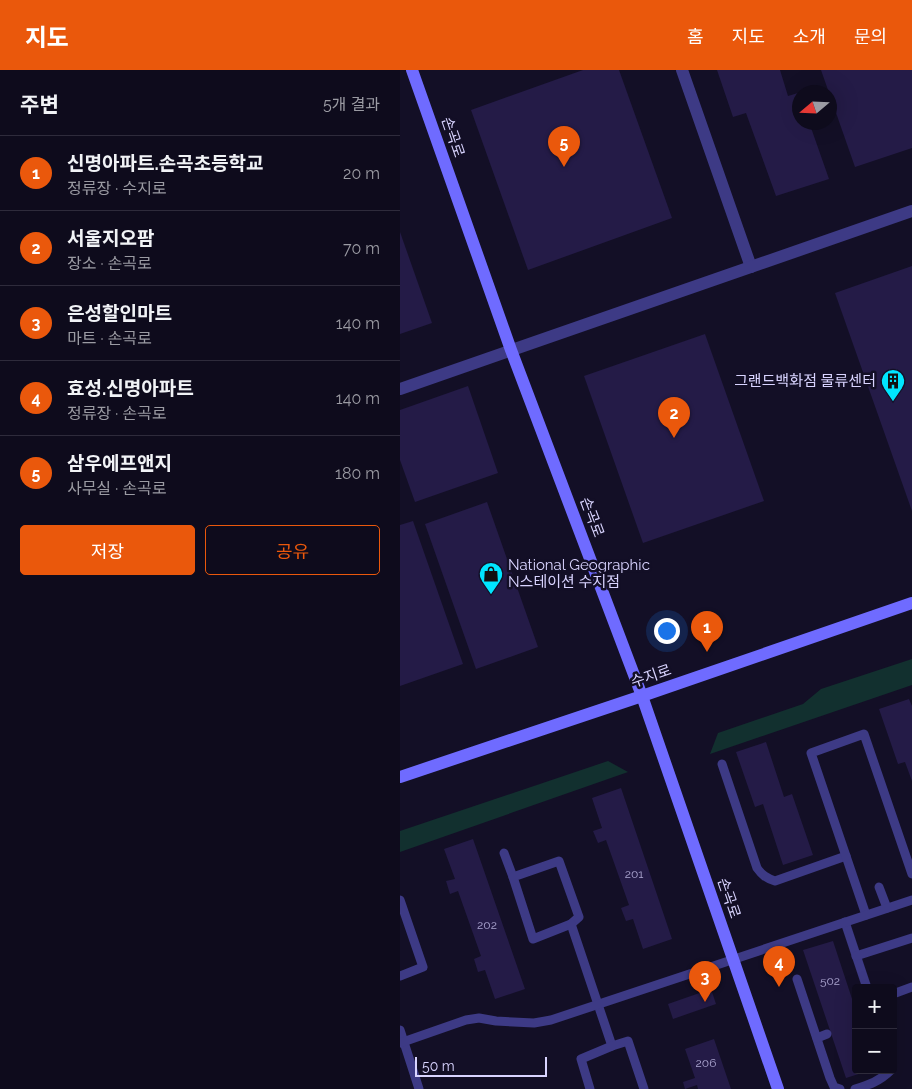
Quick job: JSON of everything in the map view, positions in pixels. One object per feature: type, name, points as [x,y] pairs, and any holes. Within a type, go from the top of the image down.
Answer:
[{"type":"street","name":"손곡로","points":[[412,70],[511,350],[642,696],[778,1089]]},
{"type":"street","points":[[682,70],[751,267]]},
{"type":"street","points":[[400,390],[912,211]]},
{"type":"street","name":"수지로","points":[[400,778],[912,603]]},
{"type":"lane","points":[[866,915],[811,753],[864,734],[912,874]]},
{"type":"lane","points":[[722,764],[757,868],[766,878],[775,881],[846,856]]},
{"type":"lane","points":[[504,853],[533,938],[571,924],[580,917],[559,861],[513,877]]},
{"type":"lane","points":[[879,887],[887,908]]},
{"type":"lane","points":[[400,900],[423,967],[400,976]]},
{"type":"lane","points":[[402,1042],[466,1020],[479,1018],[496,1022],[534,1023],[551,1020],[912,900]]},
{"type":"lane","points":[[845,922],[866,984]]},
{"type":"lane","points":[[571,924],[612,1046]]},
{"type":"lane","points":[[856,956],[912,938]]},
{"type":"lane","points":[[797,979],[830,1078],[834,1087],[840,1089]]},
{"type":"lane","points":[[897,993],[912,987]]},
{"type":"lane","points":[[400,1030],[402,1042],[419,1089]]},
{"type":"lane","points":[[816,1038],[827,1034]]},
{"type":"lane","points":[[590,1089],[580,1059],[612,1046],[628,1042],[644,1089]]},
{"type":"lane","points":[[855,1089],[870,1085],[886,1074]]},
{"type":"green space","points":[[912,659],[912,685],[710,754],[718,733],[803,704],[821,689]]},
{"type":"green space","points":[[608,761],[628,772],[400,852],[400,831]]},
{"type":"building","points":[[583,70],[619,70],[672,218],[528,270],[471,110]]},
{"type":"building","points":[[717,70],[780,70],[788,96],[792,95],[792,130],[812,130],[829,179],[776,196],[746,113],[733,117]]},
{"type":"building","points":[[821,70],[912,70],[912,148],[855,167],[837,116],[837,85],[826,85]]},
{"type":"building","points":[[400,232],[432,323],[400,334]]},
{"type":"building","name":"그랜드백화점 물류센터","points":[[912,266],[912,511],[835,293]]},
{"type":"building","points":[[705,334],[764,501],[643,543],[584,376]]},
{"type":"building","points":[[468,386],[498,473],[415,502],[400,460],[400,410]]},
{"type":"building","points":[[487,502],[538,647],[476,669],[425,524]]},
{"type":"building","points":[[413,521],[463,664],[400,686],[400,525]]},
{"type":"building","points":[[909,699],[912,706],[912,781],[905,762],[898,764],[879,709]]},
{"type":"building","points":[[766,742],[784,797],[792,794],[813,855],[783,865],[763,804],[755,807],[736,752]]},
{"type":"building","points":[[621,788],[672,939],[643,949],[633,919],[626,921],[621,908],[629,905],[606,840],[598,843],[593,831],[602,828],[592,798]]},
{"type":"building","points":[[473,839],[525,989],[495,999],[485,970],[478,972],[474,959],[481,956],[458,891],[450,894],[446,881],[455,879],[444,849]]},
{"type":"building","points":[[833,941],[852,999],[852,1074],[859,1074],[846,1078],[803,950]]},
{"type":"building","points":[[711,989],[716,1004],[673,1019],[668,1004]]},
{"type":"building","points":[[714,1039],[731,1089],[698,1089],[697,1085],[685,1089],[683,1082],[695,1078],[685,1049]]},
{"type":"place","name":"삼우에프앤지","points":[[564,167]]},
{"type":"place","name":"그랜드백화점 물류센터","points":[[893,402]]},
{"type":"place","name":"서울지오팜","points":[[674,438]]},
{"type":"place","name":"National Geographic N스테이션 수지점","points":[[491,595]]},
{"type":"place","name":"신명아파트.손곡초등학교","points":[[707,652]]},
{"type":"place","name":"효성.신명아파트","points":[[779,987]]},
{"type":"place","name":"은성할인마트","points":[[705,1002]]}]
